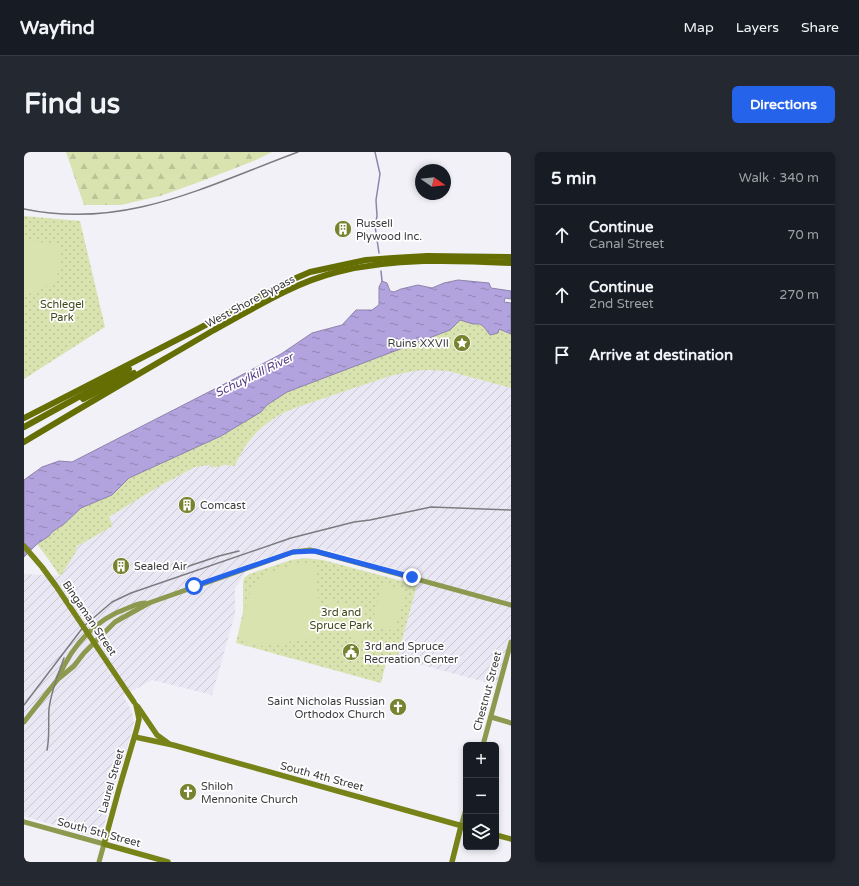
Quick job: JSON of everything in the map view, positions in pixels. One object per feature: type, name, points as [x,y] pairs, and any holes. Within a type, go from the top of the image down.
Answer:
[{"type":"highway","name":"West Shore Bypass","points":[[24,418],[289,281],[310,272],[366,260],[511,257]]},
{"type":"highway","name":"West Shore Bypass","points":[[24,442],[188,346],[292,288],[320,277],[336,272],[372,265],[428,258],[511,263]]},
{"type":"highway","points":[[24,427],[196,330]]},
{"type":"highway","points":[[24,431],[65,408],[188,346]]},
{"type":"main road","name":"Bingaman Street","points":[[24,546],[56,586],[135,703]]},
{"type":"main road","name":"Laurel Street","points":[[104,844],[135,737],[138,719],[135,703]]},
{"type":"main road","name":"South 4th Street","points":[[135,703],[158,735],[165,742],[173,745]]},
{"type":"main road","name":"South 4th Street","points":[[135,737],[173,745],[463,826]]},
{"type":"main road","points":[[452,862],[463,829]]},
{"type":"main road","points":[[499,836],[511,839]]},
{"type":"main road","name":"South 5th Street","points":[[104,844],[168,862]]},
{"type":"street","points":[[24,722],[58,679],[74,666],[84,653],[115,622],[149,603],[293,552],[310,550],[511,605]]},
{"type":"street","points":[[58,679],[74,648],[92,628],[121,610],[141,603],[149,603]]},
{"type":"street","name":"Chestnut Street","points":[[484,742],[511,642]]},
{"type":"street","points":[[491,717],[511,723]]},
{"type":"street","name":"South 5th Street","points":[[24,822],[104,844]]},
{"type":"street","name":"Laurel Street","points":[[99,862],[104,844]]},
{"type":"shaded area","points":[[426,370],[448,371],[511,388],[511,642],[499,686],[397,658],[419,576],[324,549],[308,548],[292,550],[252,562],[235,589],[235,614],[212,695],[152,680],[123,696],[132,711],[134,724],[100,839],[24,816],[24,574],[61,576],[76,547],[113,526],[109,517],[158,487],[195,467],[211,464],[211,468],[225,465],[235,466],[241,453],[252,438],[266,424],[280,415],[295,408],[390,376]]},
{"type":"green space","points":[[66,152],[272,152],[256,160],[160,196],[121,205],[84,205]]},
{"type":"green space","name":"Schlegel Park","points":[[24,216],[80,221],[105,327],[24,379]]},
{"type":"green space","points":[[24,240],[61,245],[61,255],[57,276],[44,288],[24,295]]},
{"type":"green space","points":[[460,320],[473,324],[480,324],[488,332],[499,329],[511,334],[511,388],[448,371],[414,371],[390,376],[295,408],[275,418],[251,438],[235,466],[225,465],[211,468],[211,465],[195,467],[158,487],[109,517],[113,526],[76,547],[77,550],[61,576],[37,544],[64,524],[81,508],[112,495],[129,478],[221,436],[261,412],[267,405],[287,392],[450,330]]},
{"type":"green space","name":"3rd and Spruce Park","points":[[305,558],[323,560],[417,585],[398,655],[388,655],[381,683],[236,643],[243,612],[244,578],[249,574],[291,560]]},
{"type":"green space","points":[[309,563],[316,570],[321,637],[261,646],[242,641],[239,637],[242,620],[250,594],[255,585],[262,578],[272,572]]},
{"type":"green space","points":[[383,584],[406,591],[394,631],[371,625]]},
{"type":"green space","points":[[329,600],[345,605],[340,625],[323,620]]},
{"type":"green space","points":[[350,605],[365,609],[361,626],[346,622]]},
{"type":"green space","points":[[354,629],[363,632],[361,642],[351,639]]},
{"type":"water","name":"Schuylkill River","points":[[458,280],[489,283],[491,288],[511,291],[511,299],[505,298],[504,302],[511,303],[511,334],[499,329],[498,333],[490,335],[480,324],[473,324],[460,320],[450,330],[287,392],[267,405],[261,412],[221,436],[129,478],[112,495],[81,508],[64,524],[37,544],[24,557],[24,480],[42,467],[59,461],[72,462],[281,354],[312,333],[342,325],[356,310],[372,310],[379,305],[379,287],[382,281],[387,283],[390,291],[394,292],[418,285],[432,288],[444,283]]},
{"type":"waterway","points":[[375,152],[380,174],[376,200],[377,216],[375,226],[379,253]]},
{"type":"waterway","points":[[381,271],[382,281]]},
{"type":"railway","points":[[24,209],[61,214],[96,214],[131,209],[198,191],[298,152]]},
{"type":"railway","points":[[24,705],[84,626],[112,602],[131,593],[291,538],[354,522],[431,507],[511,510]]},
{"type":"railway","points":[[180,569],[239,551]]},
{"type":"railway","points":[[47,750],[51,696],[64,658]]},
{"type":"place","name":"Russell Plywood Inc.","points":[[343,229]]},
{"type":"place","name":"Ruins XXVII","points":[[462,343]]},
{"type":"place","name":"Comcast","points":[[187,505]]},
{"type":"place","name":"Sealed Air","points":[[121,566]]},
{"type":"place","name":"3rd and Spruce Recreation Center","points":[[351,652]]},
{"type":"place","name":"Saint Nicholas Russian Orthodox Church","points":[[398,707]]},
{"type":"place","name":"Shiloh Mennonite Church","points":[[188,792]]},
{"type":"route","points":[[194,586],[293,552],[310,550],[412,577]]}]
